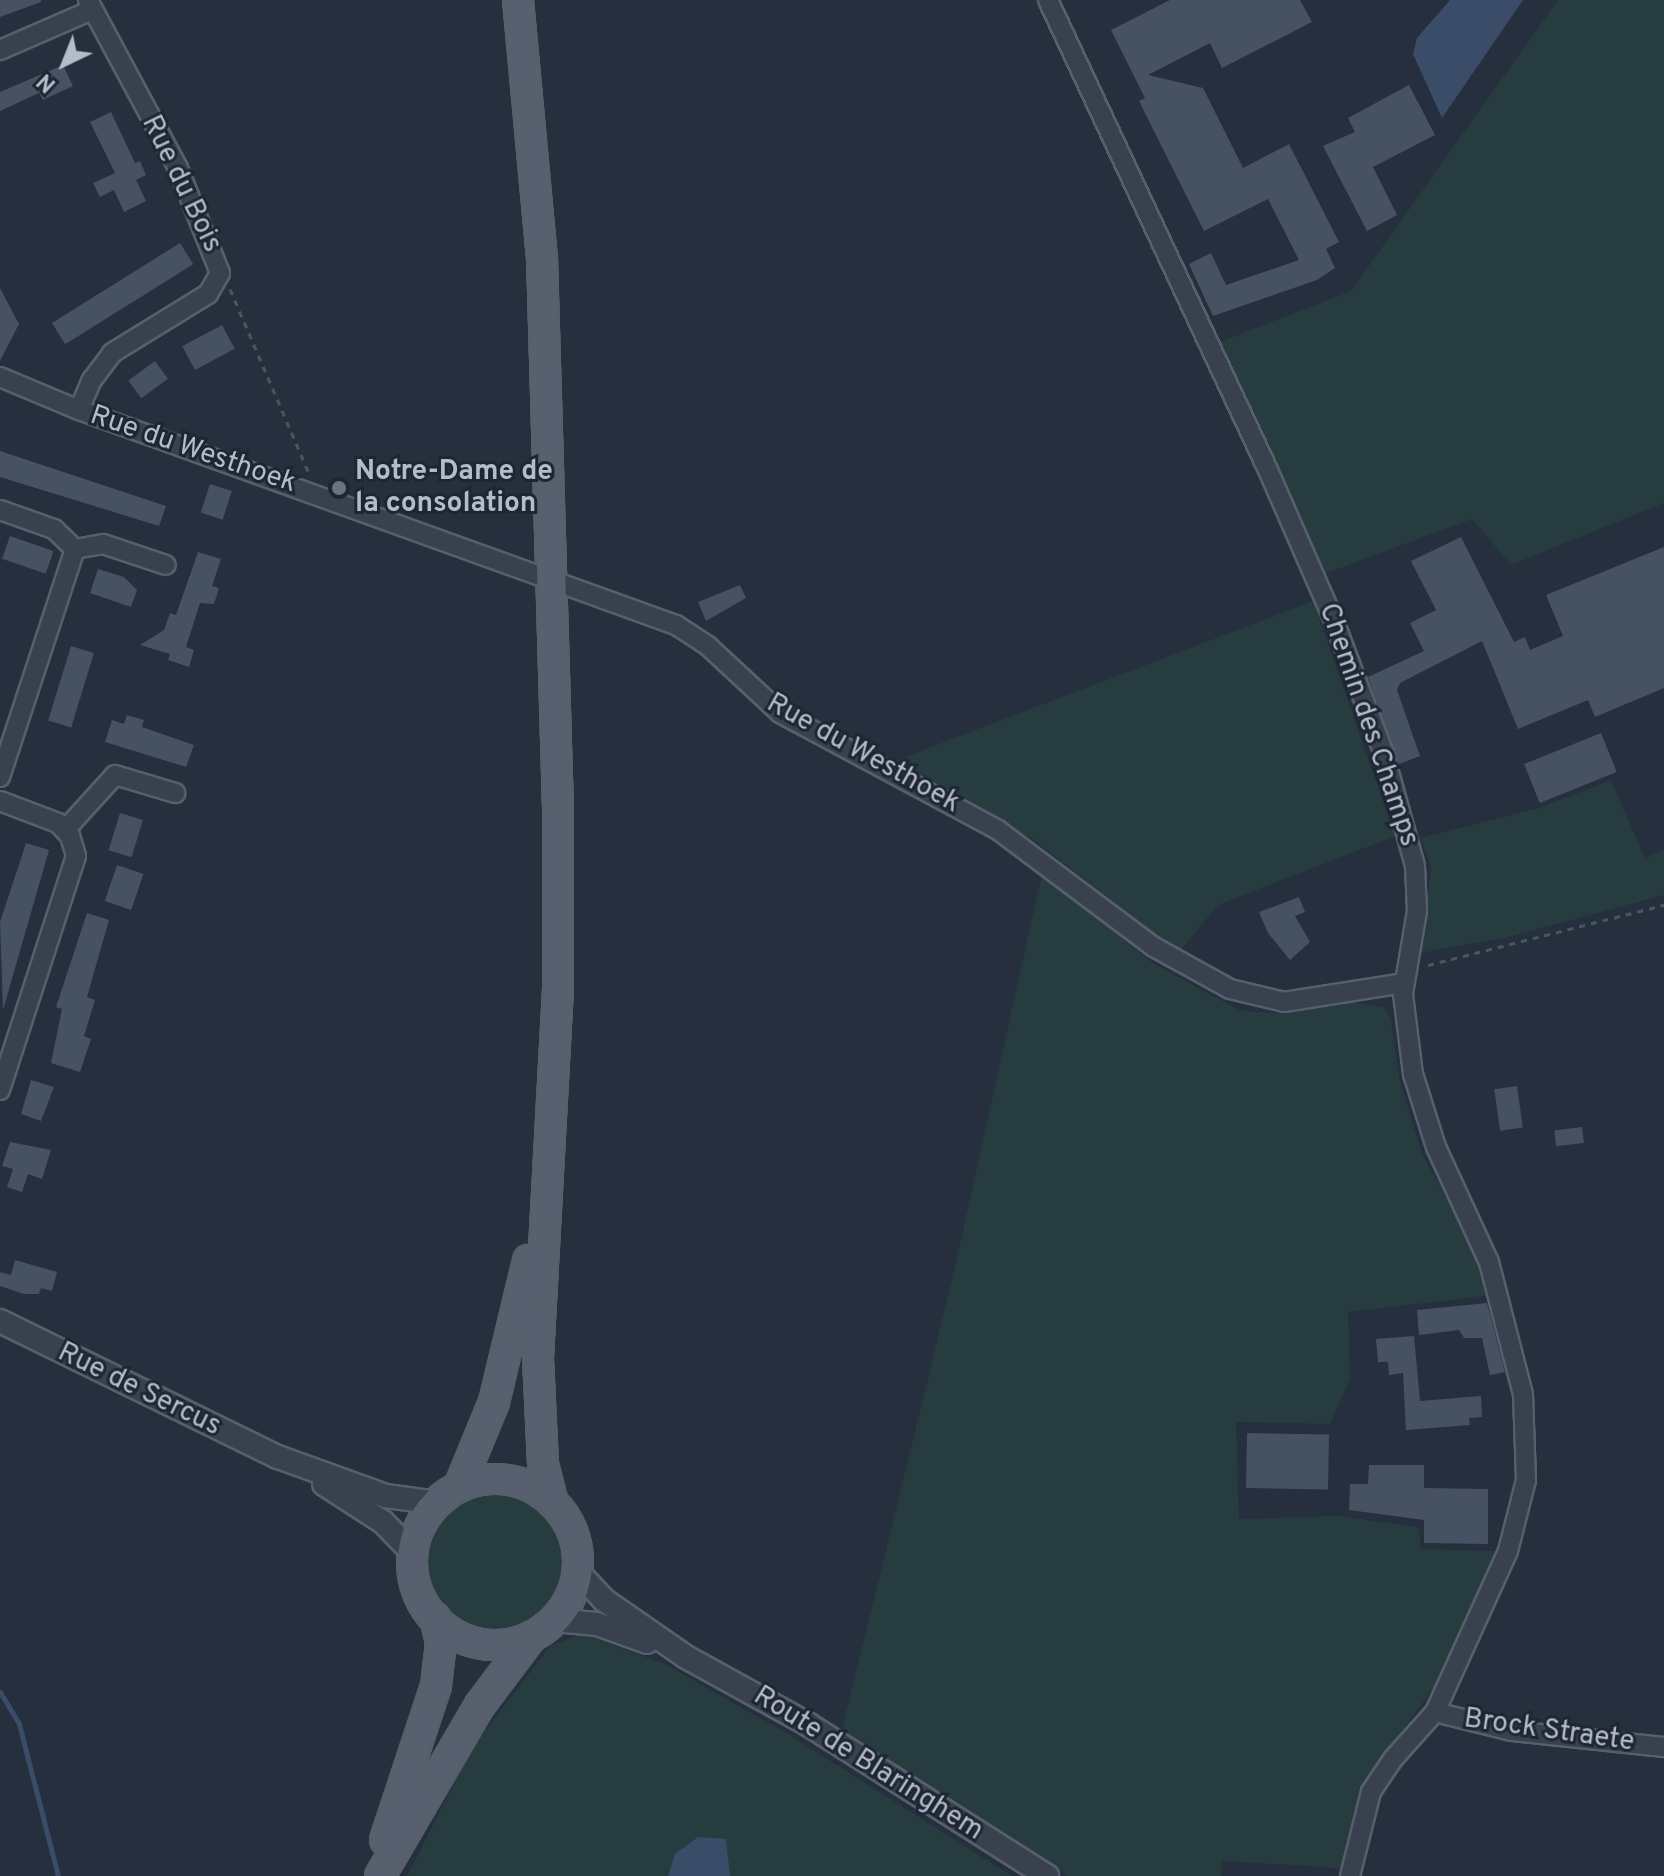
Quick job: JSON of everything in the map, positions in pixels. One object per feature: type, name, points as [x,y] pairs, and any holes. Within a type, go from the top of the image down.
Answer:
[{"type":"main road","points":[[377,1876],[480,1705],[571,1594],[577,1571],[573,1534],[553,1503],[543,1464],[538,1370],[560,900],[541,242],[518,0]]},
{"type":"main road","points":[[377,1876],[433,1698],[441,1653],[435,1618],[417,1588],[413,1553],[422,1523],[448,1495],[478,1450],[505,1365],[547,1153]]},
{"type":"main road","points":[[448,1495],[508,1480],[553,1503]]},
{"type":"main road","points":[[435,1618],[457,1635],[484,1644],[543,1628]]},
{"type":"street","name":"Chemin des Champs","points":[[1048,0],[1178,272],[1357,679],[1415,866],[1417,911],[1404,983],[1404,1024],[1416,1086],[1436,1147],[1495,1281],[1528,1429],[1526,1480],[1514,1534],[1435,1712],[1393,1759],[1371,1792],[1350,1876]]},
{"type":"street","points":[[0,50],[90,5]]},
{"type":"street","name":"Rue du Bois","points":[[79,410],[92,380],[112,353],[208,294],[220,278],[219,262],[178,168],[90,5]]},
{"type":"street","name":"Rue du Westhoek","points":[[0,377],[79,410],[551,577],[686,630],[780,713],[983,821],[1060,872],[1154,947],[1215,982],[1260,999],[1284,1002],[1404,983]]},
{"type":"street","points":[[0,510],[54,529],[75,549]]},
{"type":"street","points":[[75,549],[103,544],[166,565]]},
{"type":"street","points":[[0,777],[75,549]]},
{"type":"street","points":[[65,830],[115,775],[175,793]]},
{"type":"street","points":[[0,801],[65,830],[75,850],[75,864],[6,1055],[0,1090]]},
{"type":"street","name":"Rue de Sercus","points":[[0,1321],[278,1457],[383,1522],[413,1553]]},
{"type":"street","name":"Rue de Sercus","points":[[278,1457],[396,1499],[448,1495]]},
{"type":"street","name":"Route de Blaringhem","points":[[577,1571],[604,1600],[686,1657],[809,1725],[1047,1876]]},
{"type":"street","name":"Route de Blaringhem","points":[[543,1628],[609,1627],[686,1657]]},
{"type":"street","name":"Brock Straete","points":[[1435,1712],[1512,1731],[1664,1747]]},
{"type":"path","points":[[220,278],[235,297],[305,459],[309,474],[306,490]]},
{"type":"path","points":[[1408,963],[1453,960],[1664,905]]},
{"type":"green space","points":[[1558,0],[1664,0],[1664,503],[1511,565],[1472,519],[1324,574],[1220,342],[1351,291]]},
{"type":"green space","points":[[1313,601],[1395,836],[1218,905],[1179,952],[1035,841],[897,760]]},
{"type":"green space","points":[[1611,780],[1645,858],[1664,850],[1664,895],[1508,937],[1420,953],[1431,868],[1421,838],[1542,807]]},
{"type":"green space","points":[[1042,874],[1154,964],[1241,1011],[1275,1013],[1350,1002],[1384,1007],[1391,1019],[1399,1078],[1422,1154],[1480,1257],[1494,1295],[1348,1312],[1350,1379],[1330,1424],[1236,1422],[1239,1519],[1337,1516],[1418,1527],[1421,1549],[1495,1551],[1437,1683],[1364,1783],[1340,1868],[1222,1861],[1221,1876],[1067,1876],[842,1730],[953,1276]]},
{"type":"green space","points":[[495,1495],[521,1500],[543,1514],[557,1536],[562,1562],[557,1588],[543,1610],[521,1624],[495,1629],[469,1624],[447,1610],[433,1588],[428,1562],[433,1536],[447,1514],[469,1500]]},
{"type":"green space","points":[[583,1634],[665,1664],[788,1734],[1012,1876],[407,1876],[473,1746],[551,1645]]},
{"type":"water","points":[[1450,0],[1523,0],[1442,118],[1413,54],[1417,38]]},
{"type":"water","points":[[698,1837],[726,1839],[730,1876],[668,1876],[675,1854]]},
{"type":"building","points":[[0,0],[41,0],[41,2],[0,17]]},
{"type":"building","points":[[1170,0],[1300,0],[1312,22],[1222,68],[1210,43],[1148,75],[1203,88],[1243,168],[1289,144],[1339,242],[1326,249],[1335,268],[1317,280],[1213,316],[1189,264],[1211,253],[1226,285],[1299,260],[1268,199],[1204,231],[1139,101],[1145,98],[1111,30]]},
{"type":"building","points":[[63,65],[73,86],[43,100],[39,93],[0,111],[0,92]]},
{"type":"building","points":[[1409,85],[1435,135],[1373,167],[1397,215],[1367,231],[1323,146],[1355,132],[1348,118]]},
{"type":"building","points":[[111,112],[135,163],[140,161],[146,175],[136,180],[146,201],[124,212],[114,190],[100,197],[93,183],[115,173],[90,122]]},
{"type":"building","points":[[180,243],[193,264],[65,344],[52,323]]},
{"type":"building","points":[[0,288],[19,324],[0,361]]},
{"type":"building","points":[[222,325],[235,349],[195,370],[182,346]]},
{"type":"building","points":[[155,361],[168,379],[141,398],[128,380]]},
{"type":"building","points":[[0,451],[166,506],[159,526],[0,477]]},
{"type":"building","points":[[210,484],[232,491],[223,520],[201,513]]},
{"type":"building","points":[[10,536],[53,551],[46,574],[2,559]]},
{"type":"building","points":[[1461,537],[1514,642],[1525,637],[1530,650],[1563,636],[1546,595],[1664,547],[1664,688],[1595,717],[1588,700],[1518,729],[1482,641],[1400,683],[1397,690],[1420,756],[1399,764],[1368,677],[1424,651],[1410,623],[1436,610],[1411,561]]},
{"type":"building","points":[[198,552],[221,559],[212,586],[219,588],[214,604],[200,603],[186,647],[194,650],[189,667],[168,660],[170,654],[140,645],[164,630],[170,613],[176,615]]},
{"type":"building","points":[[98,569],[124,577],[137,590],[131,607],[90,593]]},
{"type":"building","points":[[740,585],[746,598],[706,621],[698,602]]},
{"type":"building","points":[[71,646],[94,653],[71,728],[48,721]]},
{"type":"building","points":[[127,715],[144,720],[142,727],[194,745],[186,767],[105,742],[112,720],[124,724]]},
{"type":"building","points":[[1601,733],[1617,772],[1540,803],[1524,764]]},
{"type":"building","points":[[120,813],[143,820],[132,857],[109,850]]},
{"type":"building","points":[[26,843],[49,850],[3,1010],[0,922]]},
{"type":"building","points":[[117,865],[143,874],[131,910],[105,901]]},
{"type":"building","points":[[1299,897],[1305,912],[1295,916],[1310,942],[1290,960],[1268,933],[1259,912]]},
{"type":"building","points":[[87,913],[109,920],[87,997],[95,1000],[84,1036],[91,1039],[80,1072],[51,1063],[62,1009],[56,1007]]},
{"type":"building","points":[[31,1080],[54,1087],[41,1121],[21,1114]]},
{"type":"building","points":[[1517,1086],[1523,1128],[1500,1131],[1494,1089]]},
{"type":"building","points":[[1582,1127],[1584,1143],[1556,1146],[1554,1130]]},
{"type":"building","points":[[10,1142],[51,1150],[42,1179],[28,1174],[22,1192],[7,1187],[13,1169],[2,1166]]},
{"type":"building","points":[[15,1260],[57,1272],[52,1291],[41,1288],[39,1294],[24,1294],[0,1286],[0,1272],[11,1275]]},
{"type":"building","points":[[1487,1303],[1505,1372],[1490,1375],[1482,1338],[1464,1338],[1459,1330],[1419,1335],[1417,1310]]},
{"type":"building","points":[[1414,1336],[1420,1401],[1481,1396],[1482,1417],[1469,1418],[1470,1425],[1406,1430],[1403,1373],[1389,1375],[1388,1362],[1378,1362],[1376,1339]]},
{"type":"building","points":[[1247,1433],[1329,1434],[1328,1489],[1246,1488]]},
{"type":"building","points":[[1369,1465],[1424,1465],[1424,1488],[1488,1489],[1488,1544],[1424,1543],[1424,1520],[1349,1510],[1350,1484],[1368,1484]]},
{"type":"waterway","points":[[0,1692],[19,1724],[58,1876]]},
{"type":"place","name":"Notre-Dame de la consolation","points":[[339,488]]}]
